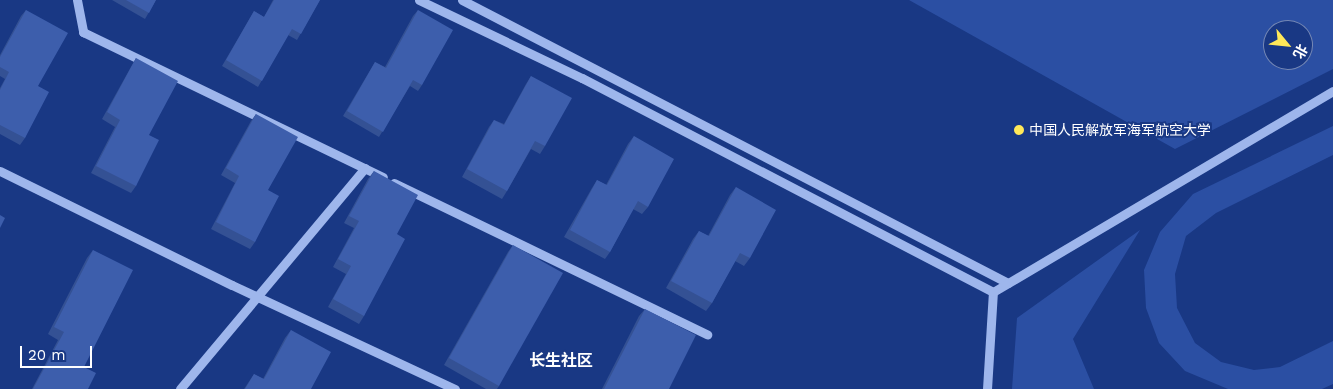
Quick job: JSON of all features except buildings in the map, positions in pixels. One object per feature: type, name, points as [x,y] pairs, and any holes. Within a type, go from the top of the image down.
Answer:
[{"type":"street","points":[[77,0],[83,32],[707,334]]},
{"type":"street","points":[[419,0],[582,78],[993,292]]},
{"type":"street","points":[[462,0],[1008,283]]},
{"type":"street","points":[[993,292],[1333,91]]},
{"type":"street","points":[[180,389],[365,168]]},
{"type":"street","points":[[0,171],[256,296],[455,389]]},
{"type":"street","points":[[987,389],[993,292]]},
{"type":"shaded area","points":[[909,0],[1333,0],[1333,69],[1175,149]]},
{"type":"shaded area","points":[[1333,126],[1333,155],[1216,213],[1186,236],[1175,274],[1177,308],[1195,343],[1221,362],[1254,370],[1280,367],[1333,341],[1333,384],[1322,389],[1228,389],[1185,371],[1159,343],[1146,308],[1144,270],[1160,232],[1193,194]]},
{"type":"shaded area","points":[[1140,230],[1073,339],[1094,389],[1012,389],[1017,318]]},
{"type":"place","name":"中国人民解放军海军航空大学","points":[[1019,130]]},
{"type":"district","name":"长生社区","points":[[561,361]]}]
